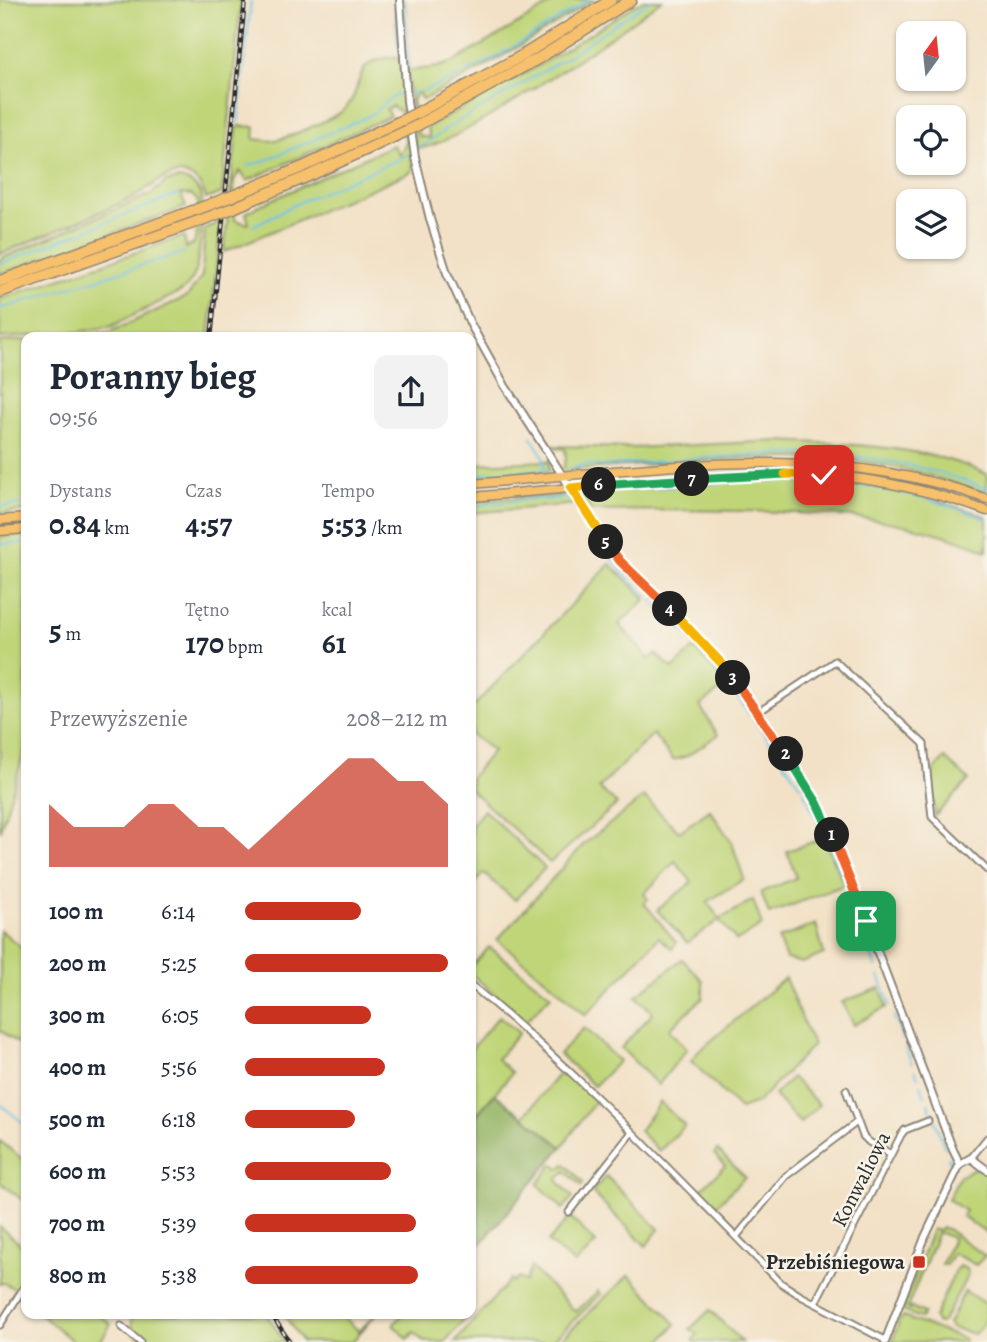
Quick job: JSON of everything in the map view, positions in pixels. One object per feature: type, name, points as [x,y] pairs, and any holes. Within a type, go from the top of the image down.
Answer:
[{"type":"highway","points":[[0,281],[235,195],[316,161],[415,114],[525,54],[611,0]]},
{"type":"highway","points":[[0,292],[233,208],[404,132],[522,68],[631,0]]},
{"type":"main road","points":[[476,484],[707,465],[827,464],[903,475],[987,499]]},
{"type":"main road","points":[[476,497],[747,475],[824,475],[901,485],[987,511]]},
{"type":"main road","points":[[0,520],[21,518]]},
{"type":"main road","points":[[0,531],[21,529]]},
{"type":"street","points":[[400,0],[411,138],[430,219],[447,273],[475,332]]},
{"type":"street","points":[[476,333],[563,477],[620,561],[724,666],[817,803],[838,848],[960,1164]]},
{"type":"street","points":[[757,713],[835,661],[924,744],[932,817],[987,870]]},
{"type":"street","points":[[476,989],[528,1032],[632,1132],[781,1283],[885,1341],[925,1237],[960,1164],[971,1158],[987,1138]]},
{"type":"street","points":[[846,1090],[863,1136],[891,1154]]},
{"type":"street","name":"Konwaliowa","points":[[815,1303],[905,1130],[928,1121]]},
{"type":"street","points":[[736,1237],[786,1176],[857,1122]]},
{"type":"street","points":[[569,1212],[632,1132]]},
{"type":"street","points":[[971,1158],[987,1170]]},
{"type":"street","points":[[0,1325],[21,1292]]},
{"type":"street","points":[[121,1326],[140,1342]]},
{"type":"green space","points":[[0,0],[241,0],[222,193],[206,199],[200,185],[192,178],[183,174],[171,175],[134,197],[0,254]]},
{"type":"green space","points":[[558,0],[594,0],[444,89],[422,100],[419,93],[416,95],[412,101],[419,136],[430,138],[427,128],[545,62],[643,0],[662,0],[497,112],[433,145],[416,147],[407,71],[438,67],[455,61]]},
{"type":"green space","points":[[393,57],[401,63],[413,171],[224,252],[237,129],[240,126],[255,127],[254,139],[271,141],[323,122],[345,109],[352,100],[364,69],[379,60]],"holes":[[[392,106],[401,112],[406,143],[400,155],[393,145],[258,206],[246,213],[248,224],[235,220],[234,180],[240,171],[247,181],[390,116],[386,109]]]},
{"type":"green space","points":[[179,179],[189,182],[197,189],[202,201],[200,246],[195,273],[182,291],[112,326],[79,332],[21,332],[21,336],[0,338],[0,299],[184,236],[186,248],[194,244],[198,201],[192,195],[181,194],[186,207],[0,274],[0,259],[149,195],[166,182]]},
{"type":"green space","points":[[221,222],[210,332],[107,332],[188,296],[202,276],[205,228]]},
{"type":"green space","points":[[21,340],[21,511],[0,513],[0,342]]},
{"type":"green space","points":[[780,441],[885,448],[937,457],[987,474],[987,493],[917,472],[832,458],[746,458],[566,470],[563,468],[565,449],[550,447],[548,443],[554,446],[631,448]]},
{"type":"green space","points":[[549,461],[549,471],[476,478],[476,464]]},
{"type":"green space","points":[[814,479],[899,492],[987,517],[987,551],[927,530],[836,515],[686,510],[592,511],[583,500],[583,494],[589,491],[728,481]]},
{"type":"green space","points":[[566,494],[577,504],[476,513],[476,501]]},
{"type":"green space","points":[[21,535],[21,762],[0,831],[0,537]]},
{"type":"green space","points":[[610,564],[646,599],[619,624],[649,659],[656,654],[673,669],[694,648],[727,685],[700,706],[718,735],[687,756],[673,760],[653,734],[599,788],[617,804],[550,863],[476,795],[476,771],[493,751],[476,738],[476,704]]},
{"type":"green space","points":[[945,758],[969,780],[935,816],[931,773]]},
{"type":"green space","points":[[644,797],[679,832],[710,810],[732,843],[744,879],[707,902],[720,919],[753,900],[762,925],[737,941],[719,920],[687,943],[657,910],[692,882],[675,861],[644,894],[648,899],[644,903],[676,942],[672,949],[659,937],[586,1015],[497,940],[584,844]]},
{"type":"green space","points":[[484,810],[545,868],[515,900],[483,873],[476,882],[476,820]]},
{"type":"green space","points":[[823,838],[844,885],[769,914],[761,892],[796,878],[787,851]]},
{"type":"green space","points":[[816,924],[824,954],[802,963],[786,959],[778,939]]},
{"type":"green space","points":[[0,930],[21,947],[21,1045],[0,1030]]},
{"type":"green space","points":[[489,947],[551,995],[526,1021],[476,978],[476,961]]},
{"type":"green space","points":[[682,959],[703,981],[703,998],[669,1029],[687,1049],[658,1085],[621,1048],[653,1013],[636,996]]},
{"type":"green space","points":[[785,978],[813,1045],[757,1103],[740,1109],[691,1061],[699,1051]]},
{"type":"green space","points":[[880,988],[887,1007],[854,1025],[842,1002]]},
{"type":"green space","points":[[499,1016],[519,1033],[497,1059],[512,1073],[476,1115],[476,1043]]},
{"type":"green space","points":[[584,1028],[619,1061],[594,1086],[559,1054]]},
{"type":"green space","points":[[563,1069],[596,1100],[562,1147],[524,1116]]},
{"type":"green space","points":[[792,1077],[819,1105],[800,1123],[774,1095]]},
{"type":"green space","points":[[495,1094],[562,1147],[476,1247],[476,1115]]},
{"type":"green space","points":[[660,1102],[685,1126],[659,1151],[639,1131]]},
{"type":"green space","points":[[0,1141],[21,1158],[21,1199],[0,1182]]},
{"type":"green space","points":[[717,1150],[745,1177],[714,1208],[698,1192],[725,1166],[714,1154]]},
{"type":"green space","points":[[553,1164],[559,1169],[565,1164],[583,1182],[582,1186],[565,1171],[557,1180],[573,1197],[563,1209],[538,1184]]},
{"type":"green space","points":[[978,1166],[987,1173],[987,1234],[962,1216],[965,1211],[948,1199],[959,1177]]},
{"type":"green space","points":[[606,1176],[659,1229],[646,1246],[592,1192]]},
{"type":"green space","points":[[570,1217],[596,1243],[575,1264],[548,1242]]},
{"type":"green space","points":[[0,1227],[21,1245],[21,1286],[18,1291],[4,1283],[0,1284]]},
{"type":"green space","points":[[942,1228],[985,1256],[976,1265],[953,1253],[946,1265],[942,1264],[953,1238],[938,1232],[907,1308],[924,1313],[921,1318],[902,1311],[932,1229],[938,1231]]},
{"type":"green space","points":[[960,1266],[966,1269],[968,1275],[943,1321],[938,1324],[934,1318],[956,1269]]},
{"type":"green space","points":[[531,1267],[576,1312],[598,1291],[601,1294],[551,1342],[455,1342],[511,1279],[513,1282],[519,1278],[525,1282]]},
{"type":"green space","points":[[629,1275],[676,1324],[660,1342],[558,1342]]},
{"type":"green space","points":[[965,1291],[987,1305],[984,1321],[974,1334],[951,1328],[948,1324]]},
{"type":"green space","points":[[710,1310],[742,1342],[693,1340],[698,1334],[690,1329]]},
{"type":"green space","points":[[900,1318],[965,1339],[964,1342],[892,1342]]},
{"type":"green space","points":[[46,1319],[104,1319],[111,1324],[100,1342],[74,1342]]},
{"type":"green space","points":[[132,1319],[269,1319],[285,1342],[145,1342],[133,1332]]},
{"type":"green space","points":[[287,1319],[346,1319],[359,1331],[372,1319],[352,1342],[302,1342]]},
{"type":"green space","points":[[398,1319],[466,1319],[445,1342],[424,1342],[414,1332],[408,1339],[393,1325]]},
{"type":"waterway","points":[[238,124],[251,0]]},
{"type":"waterway","points":[[395,0],[398,46]]},
{"type":"waterway","points":[[405,0],[409,70]]},
{"type":"waterway","points":[[421,91],[485,63],[589,0]]},
{"type":"waterway","points":[[421,147],[567,57],[650,0]]},
{"type":"waterway","points":[[411,93],[416,92]]},
{"type":"waterway","points":[[247,166],[367,117],[401,94]]},
{"type":"waterway","points":[[253,226],[300,202],[408,155]]},
{"type":"waterway","points":[[0,264],[178,194]]},
{"type":"waterway","points":[[0,309],[185,252]]},
{"type":"waterway","points":[[476,474],[545,469],[543,456],[531,437]]},
{"type":"waterway","points":[[569,469],[588,464],[601,466],[748,455],[843,456],[938,472],[987,489]]},
{"type":"waterway","points":[[591,493],[767,480],[826,482],[908,494],[987,519]]},
{"type":"waterway","points":[[476,505],[537,499],[571,499],[605,551],[647,596]]},
{"type":"waterway","points":[[0,507],[21,504]]},
{"type":"waterway","points":[[0,544],[21,543]]},
{"type":"waterway","points":[[651,600],[669,617]]},
{"type":"waterway","points":[[676,623],[686,634]]},
{"type":"waterway","points":[[693,641],[702,651]]},
{"type":"waterway","points":[[708,658],[750,715]]},
{"type":"waterway","points":[[754,719],[801,787]]},
{"type":"waterway","points":[[804,792],[848,892]]},
{"type":"waterway","points":[[851,901],[860,924]]},
{"type":"waterway","points":[[862,930],[864,936]]},
{"type":"waterway","points":[[866,943],[876,967]]},
{"type":"waterway","points":[[879,976],[890,1005]]},
{"type":"waterway","points":[[894,1016],[903,1040]]},
{"type":"waterway","points":[[905,1047],[912,1064]]},
{"type":"waterway","points":[[915,1071],[918,1077]]},
{"type":"waterway","points":[[921,1085],[925,1097]]},
{"type":"waterway","points":[[928,1103],[945,1148]]},
{"type":"waterway","points":[[0,1104],[21,1121]]},
{"type":"waterway","points":[[948,1157],[952,1167]]},
{"type":"railway","points":[[212,332],[245,0]]},
{"type":"railway","points":[[274,1319],[290,1342]]},
{"type":"place","name":"Przebiśniegowa","points":[[919,1262]]},
{"type":"route","points":[[824,475],[747,475],[571,488],[620,561],[724,666],[795,768],[817,803],[838,848],[866,921]]}]
